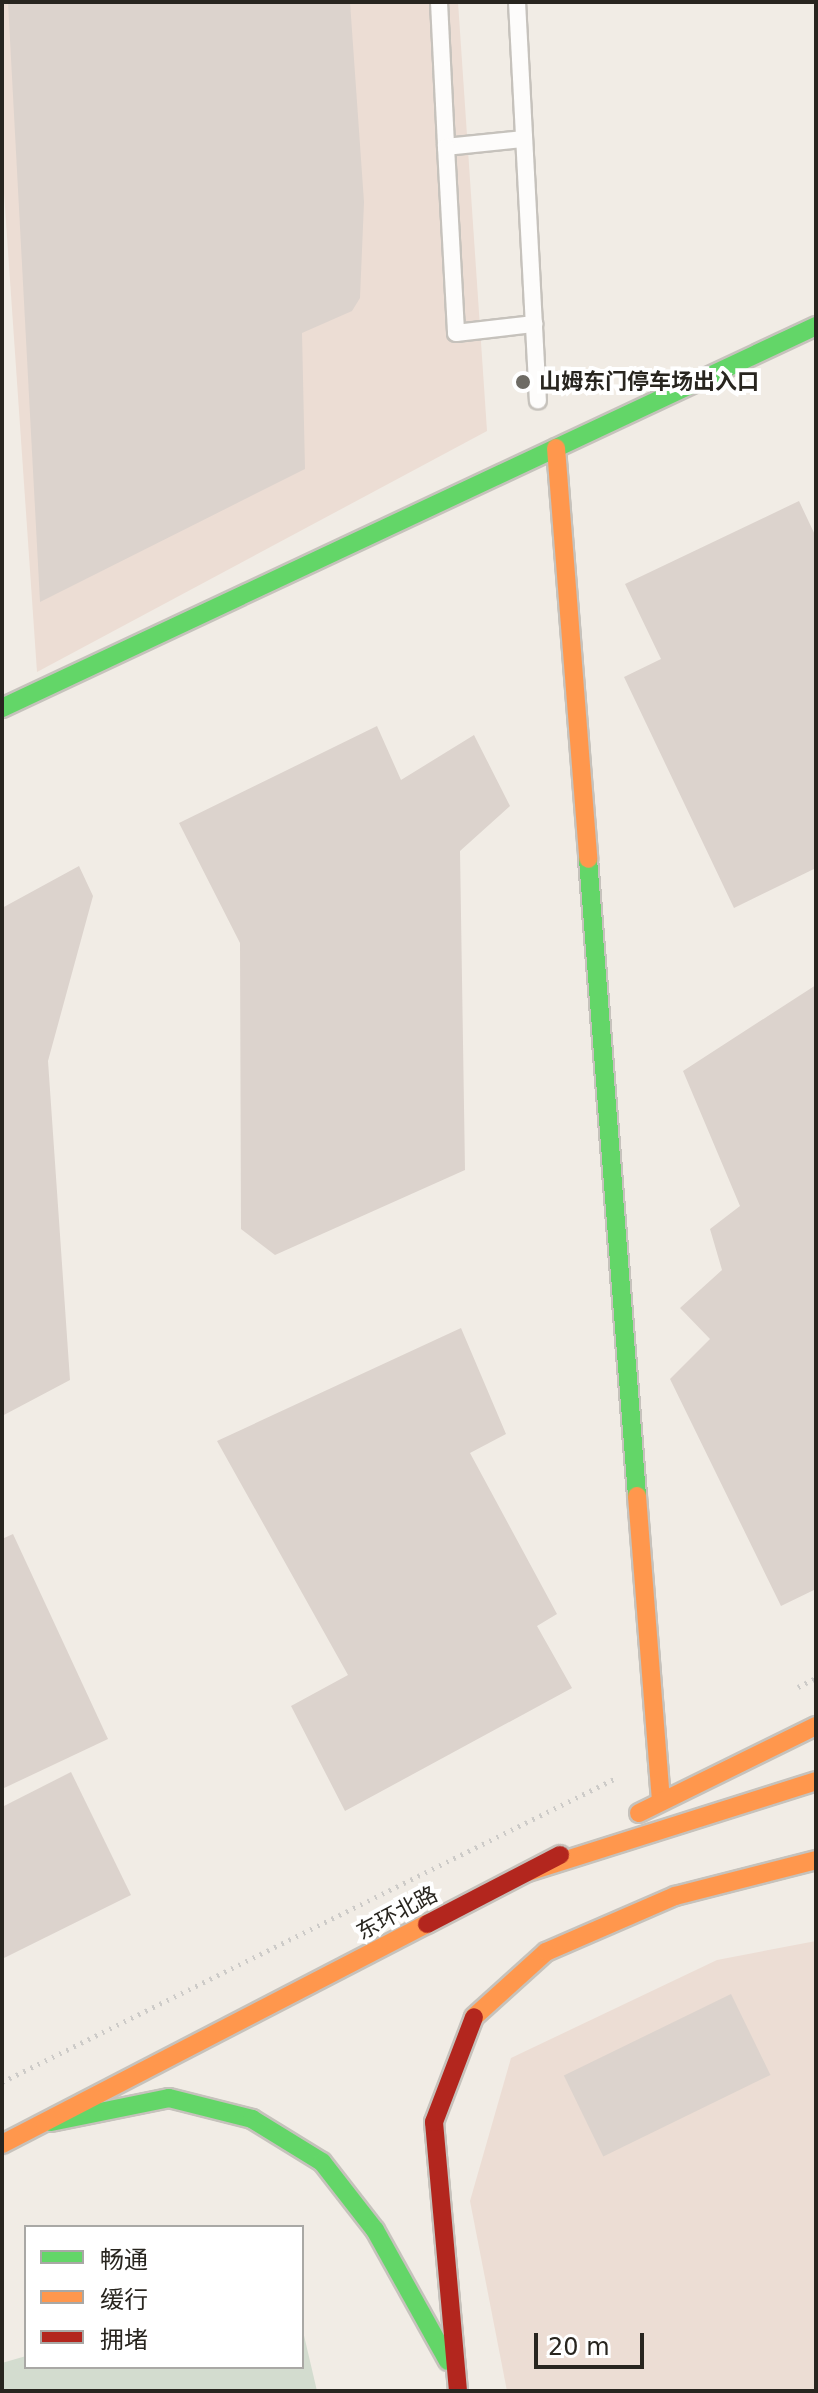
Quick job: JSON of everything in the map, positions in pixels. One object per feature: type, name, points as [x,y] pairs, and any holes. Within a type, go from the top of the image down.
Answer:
[{"type":"main road","points":[[2,708],[816,326]]},
{"type":"main road","points":[[556,448],[661,1801]]},
{"type":"main road","name":"东环北路","points":[[2,2144],[51,2122],[661,1801],[816,1726]]},
{"type":"main road","points":[[528,1872],[816,1781]]},
{"type":"main road","points":[[456,2382],[434,2122],[478,2007],[546,1952],[675,1896],[816,1860]]},
{"type":"main road","points":[[51,2122],[169,2098],[252,2119],[322,2162],[375,2230],[456,2382]]},
{"type":"lane","points":[[439,2],[456,333],[534,324]]},
{"type":"lane","points":[[517,2],[538,400]]},
{"type":"lane","points":[[446,147],[524,139]]},
{"type":"path","points":[[790,1691],[816,1678]]},
{"type":"path","points":[[2,2082],[658,1757]]},
{"type":"shaded area","points":[[2,2],[458,2],[487,431],[37,672],[2,164]]},
{"type":"shaded area","points":[[816,1941],[816,2391],[507,2391],[470,2201],[511,2058],[717,1960]]},
{"type":"shaded area","points":[[304,2336],[317,2391],[2,2391],[2,2363],[24,2357],[24,2369],[304,2369]]},
{"type":"building","points":[[8,2],[350,2],[364,202],[360,298],[352,311],[302,333],[305,469],[40,602]]},
{"type":"building","points":[[799,501],[816,537],[816,868],[734,908],[624,677],[661,659],[625,584]]},
{"type":"building","points":[[377,726],[401,780],[474,735],[510,806],[460,851],[465,1170],[275,1255],[241,1229],[240,943],[179,823]]},
{"type":"building","points":[[79,866],[93,896],[48,1061],[70,1380],[2,1416],[2,908]]},
{"type":"building","points":[[816,985],[816,1589],[781,1606],[670,1379],[710,1339],[680,1308],[722,1270],[710,1229],[740,1206],[683,1071]]},
{"type":"building","points":[[461,1328],[506,1434],[470,1453],[557,1614],[537,1626],[572,1688],[345,1811],[291,1706],[348,1675],[217,1441]]},
{"type":"building","points":[[13,1534],[108,1739],[2,1789],[2,1539]]},
{"type":"building","points":[[71,1772],[131,1895],[2,1959],[2,1807]]},
{"type":"building","points":[[731,1994],[770,2075],[603,2156],[564,2076]]},
{"type":"traffic: fast","points":[[2,708],[816,326]]},
{"type":"traffic: fast","points":[[588,859],[637,1496]]},
{"type":"traffic: fast","points":[[51,2122],[169,2098],[252,2119],[322,2162],[375,2230],[448,2361]]},
{"type":"traffic: slow","points":[[556,448],[588,859]]},
{"type":"traffic: slow","points":[[637,1496],[661,1801]]},
{"type":"traffic: slow","points":[[639,1813],[816,1726]]},
{"type":"traffic: slow","points":[[528,1872],[816,1781]]},
{"type":"traffic: slow","points":[[474,2017],[546,1952],[675,1896],[816,1860]]},
{"type":"traffic: slow","points":[[2,2144],[427,1924]]},
{"type":"traffic: jam","points":[[427,1924],[560,1855]]},
{"type":"traffic: jam","points":[[458,2391],[434,2122],[474,2017]]},
{"type":"place","name":"山姆东门停车场出入口","points":[[523,382]]}]
